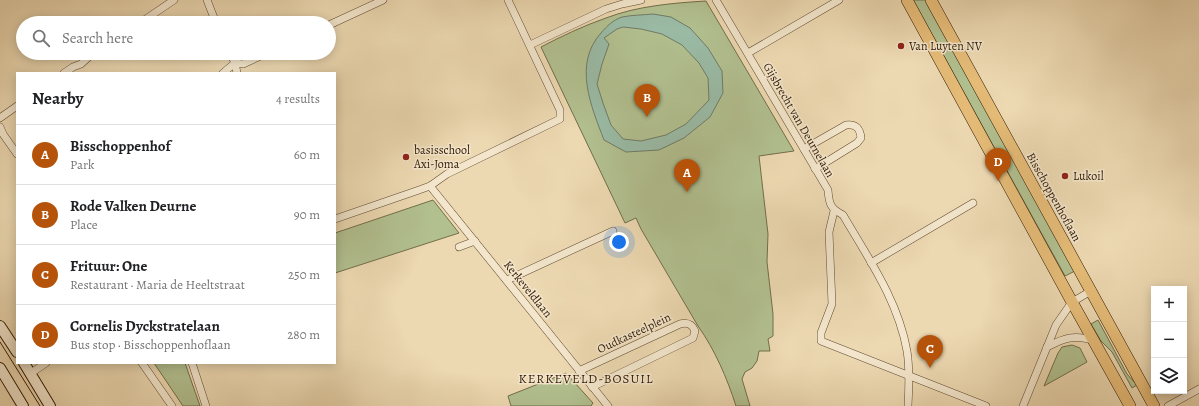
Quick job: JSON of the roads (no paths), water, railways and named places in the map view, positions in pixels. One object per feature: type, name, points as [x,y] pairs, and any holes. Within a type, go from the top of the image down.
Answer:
[{"type":"main road","points":[[907,0],[1130,406]]},
{"type":"main road","name":"Bisschoppenhoflaan","points":[[931,0],[1154,406]]},
{"type":"street","points":[[150,16],[174,0]]},
{"type":"street","points":[[207,0],[213,16]]},
{"type":"street","points":[[336,22],[383,0]]},
{"type":"street","points":[[336,219],[430,186],[447,174],[560,119],[560,110],[508,0]]},
{"type":"street","points":[[530,45],[606,9],[641,0]]},
{"type":"street","name":"Gijsbrecht van Deurnelaan","points":[[716,0],[816,168],[828,190],[829,200],[834,210],[843,215],[887,290],[902,328],[907,352],[909,375],[908,406]]},
{"type":"street","points":[[748,53],[839,0]]},
{"type":"street","points":[[66,72],[85,60]]},
{"type":"street","points":[[234,60],[237,72]]},
{"type":"street","points":[[224,72],[235,63],[243,64],[252,60]]},
{"type":"street","points":[[0,118],[16,107]]},
{"type":"street","points":[[804,149],[846,125],[852,124],[860,131],[861,138],[857,143],[816,168]]},
{"type":"street","points":[[0,128],[16,153]]},
{"type":"street","name":"Kerkeveldlaan","points":[[430,186],[607,405]]},
{"type":"street","points":[[871,263],[973,203]]},
{"type":"street","points":[[834,210],[829,232],[832,304],[820,333],[821,341],[986,406]]},
{"type":"street","points":[[507,280],[613,231]]},
{"type":"street","points":[[459,247],[475,241]]},
{"type":"street","points":[[1023,406],[1056,325],[1072,302],[1091,291]]},
{"type":"street","name":"Oudkasteelplein","points":[[579,371],[680,324],[687,322],[692,325],[695,331],[693,338],[592,387]]},
{"type":"street","points":[[0,326],[16,350]]},
{"type":"street","points":[[1047,347],[1062,339],[1072,337],[1094,341]]},
{"type":"street","points":[[25,364],[50,406]]},
{"type":"street","points":[[31,373],[44,364]]},
{"type":"street","points":[[143,364],[172,406]]},
{"type":"street","points":[[192,364],[206,406]]},
{"type":"street","points":[[0,368],[24,406]]},
{"type":"street","points":[[1168,406],[1199,389]]},
{"type":"tram line","points":[[0,342],[40,406]]},
{"type":"place","name":"Van Luyten NV","points":[[901,46]]},
{"type":"place","name":"Rode Valken Deurne","points":[[647,117]]},
{"type":"place","name":"basisschool Axi-Joma","points":[[406,157]]},
{"type":"place","name":"Lukoil","points":[[1065,176]]},
{"type":"place","name":"Cornelis Dyckstratelaan","points":[[998,181]]},
{"type":"place","name":"Bisschoppenhof","points":[[687,192]]},
{"type":"place","name":"Frituur: One","points":[[930,368]]},
{"type":"district","name":"KERKEVELD-BOSUIL","points":[[586,378]]}]
